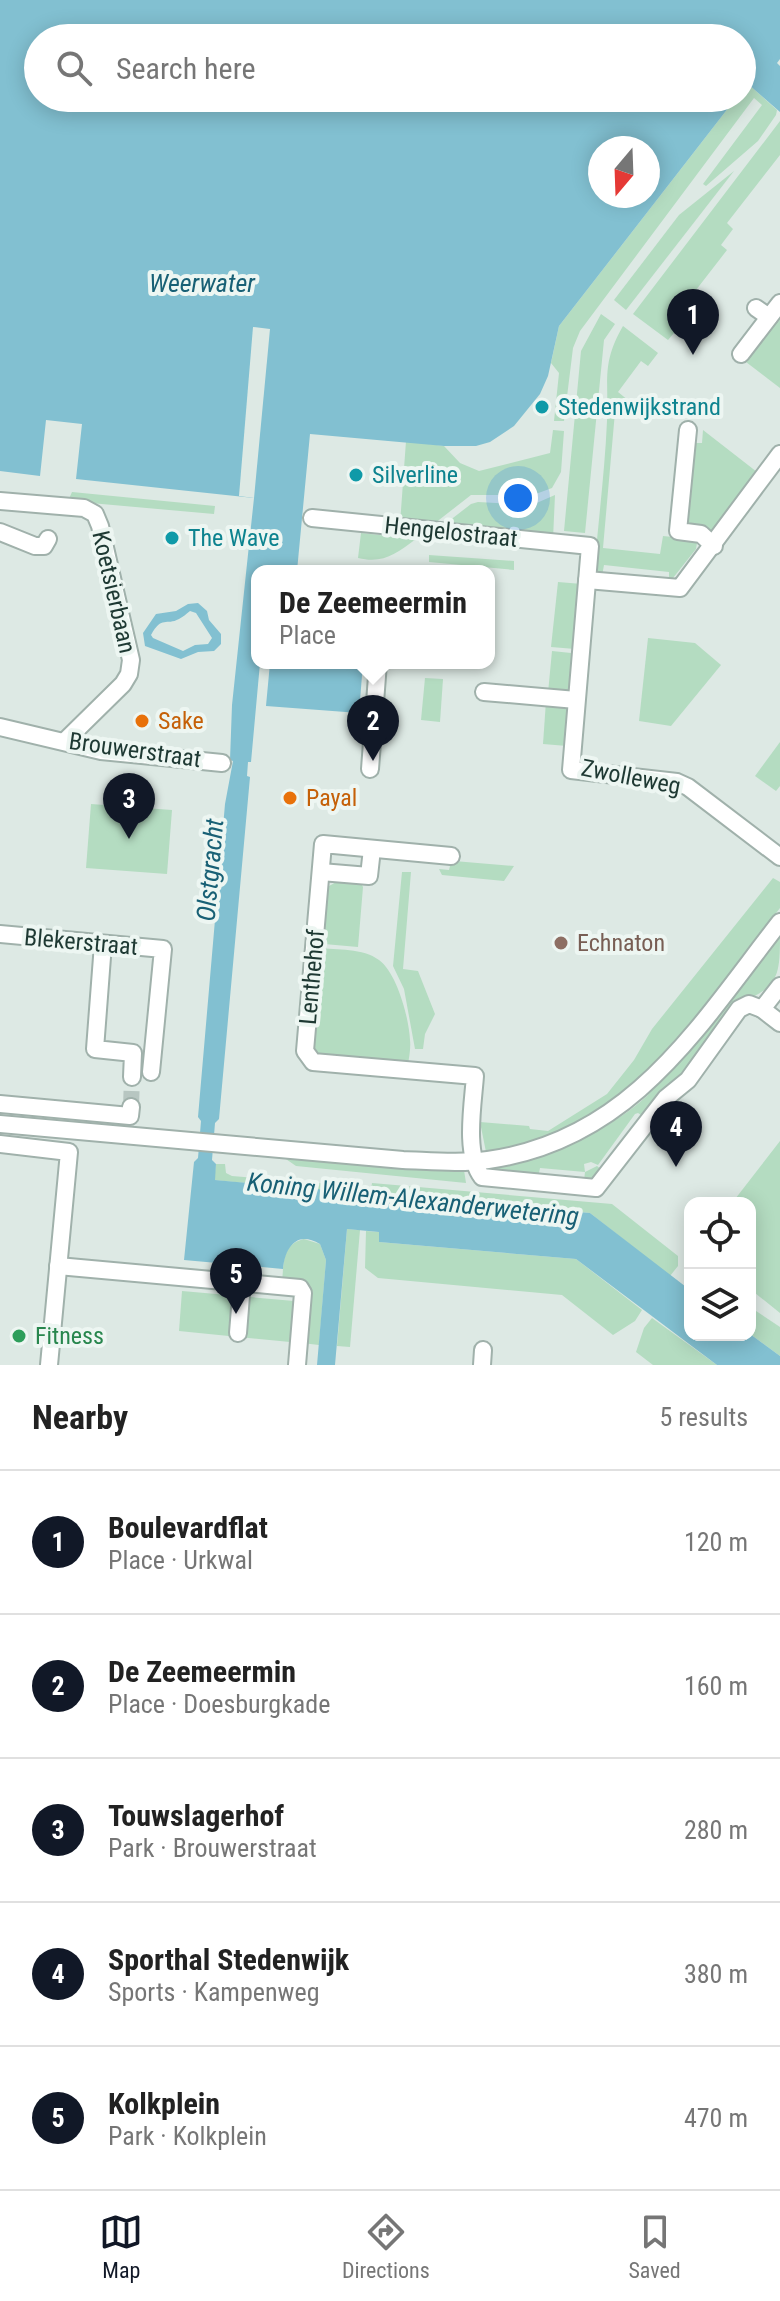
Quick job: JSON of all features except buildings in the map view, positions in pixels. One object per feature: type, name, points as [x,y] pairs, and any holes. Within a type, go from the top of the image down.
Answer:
[{"type":"street","points":[[741,354],[763,312],[780,303]]},
{"type":"street","points":[[688,430],[671,530],[701,534],[714,546]]},
{"type":"street","points":[[587,580],[680,588],[780,454]]},
{"type":"street","name":"Koetsierbaan","points":[[0,501],[84,508],[95,514],[100,526],[131,660],[129,674],[123,684],[65,741]]},
{"type":"street","name":"Hengelostraat","points":[[312,518],[590,546]]},
{"type":"street","points":[[0,532],[35,546],[44,546],[48,539]]},
{"type":"street","name":"Zwolleweg","points":[[590,546],[571,770],[677,782],[688,787],[780,857]]},
{"type":"street","points":[[370,769],[378,669]]},
{"type":"street","points":[[484,692],[576,700]]},
{"type":"street","name":"Brouwerstraat","points":[[0,727],[101,751],[222,763]]},
{"type":"street","name":"Lenthehof","points":[[451,856],[323,844],[305,1051],[313,1062],[475,1076],[471,1127],[475,1161]]},
{"type":"street","points":[[321,872],[369,876],[372,849]]},
{"type":"street","points":[[0,1124],[403,1160],[475,1161],[515,1155],[561,1140],[599,1121],[640,1091],[684,1045],[780,922]]},
{"type":"street","name":"Blekerstraat","points":[[0,934],[163,949],[151,1072]]},
{"type":"street","points":[[103,944],[95,1049],[133,1053],[132,1077]]},
{"type":"street","points":[[762,1009],[780,986]]},
{"type":"street","points":[[475,1161],[479,1174],[486,1179],[596,1188],[666,1098],[688,1080],[739,1009],[749,1004],[762,1009],[780,1023]]},
{"type":"street","points":[[0,1104],[131,1112]]},
{"type":"street","points":[[0,1144],[69,1152],[49,1365]]},
{"type":"street","points":[[58,1266],[300,1288],[303,1293],[297,1365]]},
{"type":"street","points":[[238,1333],[242,1283]]},
{"type":"green space","points":[[756,91],[777,110],[776,115],[758,141],[706,186],[703,184],[762,105],[756,100]]},
{"type":"green space","points":[[725,112],[744,112],[580,331],[573,348],[564,421],[554,421],[559,373],[551,363],[559,326],[651,208],[660,208],[660,196]]},
{"type":"green space","points":[[780,121],[780,155],[727,223],[733,229],[721,245],[727,250],[672,321],[679,327],[668,340],[633,314]]},
{"type":"green space","points":[[734,171],[626,310],[614,300],[679,215]]},
{"type":"green space","points":[[601,314],[615,324],[604,340],[585,533],[564,531],[581,351]]},
{"type":"green space","points":[[780,317],[780,388],[746,362]]},
{"type":"green space","points":[[623,326],[658,353],[648,366],[641,361],[618,392],[634,405],[632,412],[615,412],[603,548],[660,554],[663,536],[691,539],[697,543],[696,549],[669,583],[669,572],[604,565],[602,576],[597,575],[595,562],[609,362]]},
{"type":"green space","points":[[553,430],[564,431],[561,472],[552,488],[533,495],[471,495],[430,527],[400,524],[406,441],[444,446],[460,463],[479,471],[550,453]]},
{"type":"green space","points":[[703,430],[757,472],[712,531],[690,528],[687,518],[695,443],[702,443]]},
{"type":"green space","points":[[72,492],[215,506],[214,514],[68,501]]},
{"type":"green space","points":[[555,495],[553,539],[440,528],[471,504],[532,505]]},
{"type":"green space","points":[[361,533],[416,539],[389,556],[367,560],[358,558]]},
{"type":"green space","points":[[429,555],[514,561],[514,570],[495,568],[495,565],[429,562]]},
{"type":"green space","points":[[558,582],[582,584],[575,649],[551,647]]},
{"type":"green space","points":[[648,638],[695,643],[721,665],[671,726],[639,721]]},
{"type":"green space","points":[[552,651],[571,653],[571,663],[574,664],[569,693],[548,693]]},
{"type":"green space","points":[[425,678],[443,679],[440,722],[421,720]]},
{"type":"green space","points":[[546,701],[569,706],[567,746],[543,744]]},
{"type":"green space","points":[[780,742],[780,786],[776,791],[755,776]]},
{"type":"green space","points":[[91,804],[172,810],[167,874],[86,868]]},
{"type":"green space","points":[[454,861],[514,866],[504,881],[442,875],[439,869],[449,870]]},
{"type":"green space","points":[[402,872],[411,872],[403,969],[418,971],[435,1014],[425,1034],[423,1049],[415,1049],[404,989],[393,966]]},
{"type":"green space","points":[[773,878],[780,882],[780,908],[698,1014],[632,1088],[594,1115],[557,1132],[529,1144],[486,1152],[480,1122],[529,1126],[530,1129],[548,1131],[607,1094],[634,1060],[652,1029]]},
{"type":"green space","points":[[342,879],[360,881],[363,887],[358,947],[324,944],[324,939],[319,938],[325,891]]},
{"type":"green space","points":[[780,932],[778,969],[770,984],[764,991],[741,1002],[644,1117],[635,1114],[598,1165],[591,1162],[584,1164],[585,1172],[540,1168],[538,1178],[491,1169],[574,1142],[630,1110],[647,1096]]},
{"type":"green space","points":[[318,948],[365,953],[385,966],[401,997],[407,1020],[410,1043],[408,1065],[320,1057],[313,1049]]},
{"type":"green space","points":[[780,1141],[780,1313],[756,1294],[756,1197],[737,1197]]},
{"type":"green space","points":[[283,1157],[464,1170],[466,1183],[296,1166]]},
{"type":"green space","points":[[216,1164],[225,1164],[226,1173],[232,1176],[354,1186],[361,1182],[364,1188],[362,1202],[350,1201],[350,1193],[214,1180]]},
{"type":"green space","points":[[597,1166],[603,1171],[594,1180],[584,1181],[585,1172]]},
{"type":"green space","points":[[372,1183],[612,1204],[678,1256],[678,1266],[670,1276],[590,1213],[383,1195],[382,1203],[369,1202]]},
{"type":"green space","points":[[347,1229],[360,1230],[350,1347],[337,1346]]},
{"type":"green space","points":[[366,1231],[379,1232],[379,1242],[576,1259],[642,1310],[635,1321],[613,1335],[562,1295],[378,1278],[365,1268]]},
{"type":"green space","points":[[304,1239],[320,1244],[326,1260],[319,1345],[302,1343],[306,1284],[282,1282],[288,1250]]},
{"type":"green space","points":[[182,1291],[294,1301],[290,1342],[179,1331]]},
{"type":"green space","points":[[756,1311],[780,1327],[780,1356],[756,1338]]},
{"type":"green space","points":[[652,1318],[717,1365],[653,1365],[636,1352],[644,1328]]},
{"type":"water","name":"Weerwater","points":[[0,0],[780,0],[780,59],[777,63],[780,66],[780,112],[756,91],[756,24],[24,24],[24,112],[725,112],[660,196],[660,136],[588,136],[588,208],[651,208],[559,326],[548,376],[540,394],[514,426],[490,442],[476,446],[310,434],[298,565],[251,565],[251,669],[259,669],[251,762],[248,762],[247,776],[250,777],[219,1119],[215,1123],[212,1160],[216,1164],[215,1180],[350,1192],[350,1201],[381,1203],[383,1195],[590,1213],[684,1285],[684,1340],[576,1259],[379,1242],[379,1232],[347,1229],[335,1365],[317,1365],[326,1260],[320,1244],[305,1239],[294,1243],[286,1254],[283,1269],[184,1260],[194,1162],[198,1158],[201,1121],[198,1117],[225,804],[233,761],[230,760],[232,705],[254,498],[76,479],[82,424],[46,420],[40,476],[0,471]]},
{"type":"water","points":[[198,603],[207,611],[209,620],[221,634],[221,644],[214,651],[198,652],[181,659],[145,646],[143,633],[156,614],[176,611],[188,604]],"holes":[[[190,611],[196,613],[212,638],[208,644],[195,645],[183,651],[151,635],[161,623],[175,621]]]},
{"type":"water","points":[[269,669],[363,669],[359,713],[266,706]]},
{"type":"water","name":"Weerwater","points":[[756,1338],[780,1356],[780,1365],[717,1365],[685,1341],[756,1341]]},
{"type":"pier","points":[[253,327],[270,329],[254,498],[239,496]]},
{"type":"tunnel","points":[[131,1107],[132,1077]]},
{"type":"place","name":"Boulevardflat","points":[[693,355]]},
{"type":"place","name":"Stedenwijkstrand","points":[[542,407]]},
{"type":"place","name":"Silverline","points":[[356,475]]},
{"type":"place","name":"The Wave","points":[[172,538]]},
{"type":"place","name":"Sake","points":[[142,721]]},
{"type":"place","name":"De Zeemeermin","points":[[373,761]]},
{"type":"place","name":"Payal","points":[[290,798]]},
{"type":"place","name":"Touwslagerhof","points":[[129,839]]},
{"type":"place","name":"Echnaton","points":[[561,943]]},
{"type":"place","name":"Sporthal Stedenwijk","points":[[676,1167]]},
{"type":"place","name":"Kolkplein","points":[[236,1314]]},
{"type":"place","name":"Fitness","points":[[19,1336]]},
{"type":"water label","name":"Olstgracht","points":[[210,870]]},
{"type":"water label","name":"Koning Willem-Alexanderwetering","points":[[413,1199]]}]
